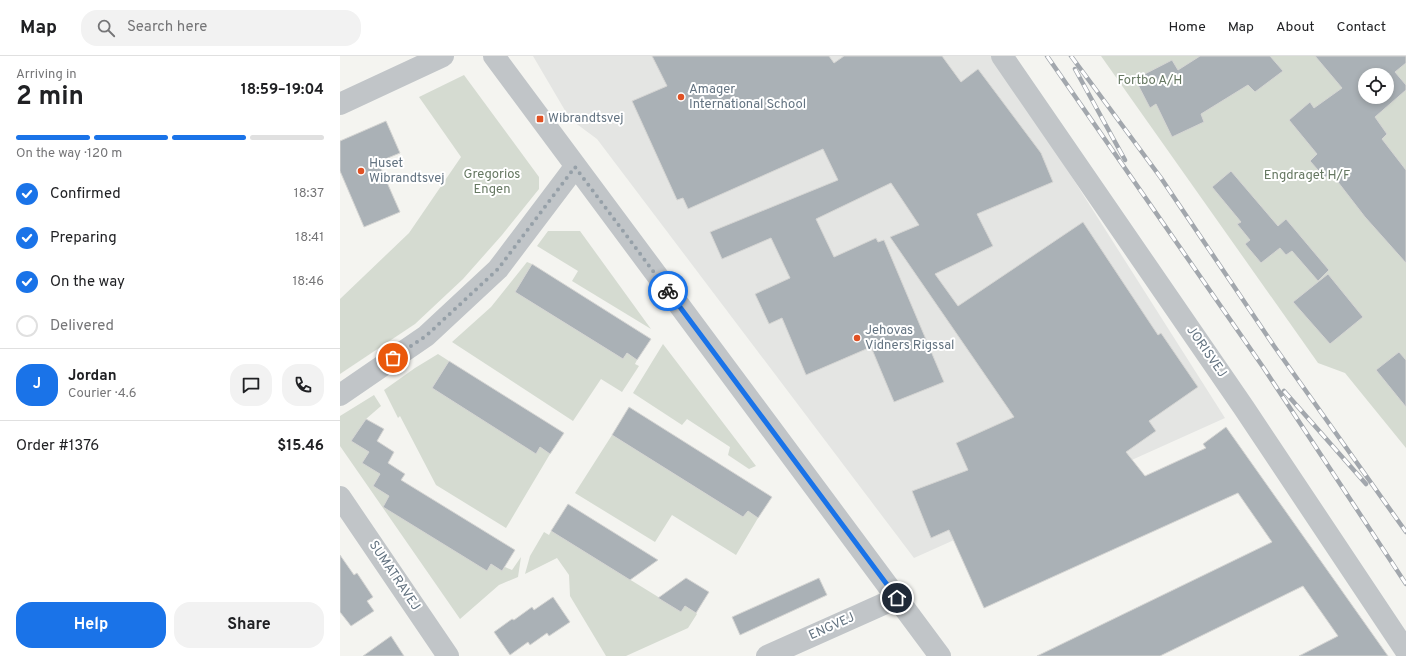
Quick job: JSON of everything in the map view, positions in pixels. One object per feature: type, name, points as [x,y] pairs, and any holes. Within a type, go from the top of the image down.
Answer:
[{"type":"street","points":[[340,104],[443,56]]},
{"type":"street","points":[[494,56],[575,167],[940,656]]},
{"type":"street","name":"JORISVEJ","points":[[1002,56],[1244,408],[1406,651]]},
{"type":"street","points":[[340,395],[426,336],[498,269],[575,167]]},
{"type":"street","name":"SUMATRAVEJ","points":[[340,497],[448,656]]},
{"type":"street","name":"ENGVEJ","points":[[767,656],[897,598]]},
{"type":"shaded area","points":[[533,56],[995,56],[1225,418],[914,558],[597,139],[570,119]]},
{"type":"green space","name":"Engdraget H/F","points":[[1101,56],[1406,56],[1406,448],[1345,373],[1318,363]]},
{"type":"green space","name":"Gregorios Engen","points":[[464,75],[539,177],[539,189],[502,235],[463,279],[415,324],[340,374],[340,299],[409,233],[461,157],[419,97]]},
{"type":"green space","points":[[548,231],[580,231],[651,329],[572,281],[578,271],[537,246]]},
{"type":"green space","points":[[527,262],[532,264],[515,292],[623,359],[627,353],[637,360],[635,364],[639,366],[622,392],[601,379],[573,421],[452,342],[491,307]]},
{"type":"green space","points":[[663,344],[756,466],[749,469],[728,455],[730,447],[687,419],[682,425],[633,393]]},
{"type":"green space","points":[[438,354],[449,361],[432,388],[536,453],[540,447],[550,454],[506,528],[436,485],[400,416],[398,418],[384,390]]},
{"type":"green space","points":[[374,395],[381,406],[366,419],[352,441],[369,452],[380,474],[373,486],[389,496],[487,570],[491,564],[502,571],[505,567],[512,570],[521,557],[518,577],[499,585],[460,619],[340,446],[340,416]]},
{"type":"green space","points":[[612,435],[743,517],[748,511],[758,518],[736,555],[672,515],[655,542],[575,493]]},
{"type":"green space","points":[[551,531],[681,611],[685,606],[697,614],[688,628],[626,656],[606,656],[570,596],[569,575],[557,558],[525,574],[530,556],[544,532],[549,535]]},
{"type":"building","points":[[652,56],[829,56],[834,63],[844,56],[942,56],[961,82],[978,69],[1041,153],[1053,182],[977,214],[993,246],[935,274],[958,306],[1083,222],[1158,335],[1161,333],[1198,387],[1149,421],[1156,431],[1126,452],[1145,476],[1206,448],[1203,444],[1226,427],[1388,656],[1299,656],[1338,636],[1303,586],[1160,656],[1037,656],[1272,542],[1238,493],[984,608],[949,530],[931,538],[912,491],[968,470],[956,443],[1014,417],[890,237],[919,225],[891,183],[816,219],[834,257],[876,238],[878,242],[884,240],[944,382],[894,402],[871,347],[806,375],[782,318],[769,324],[755,294],[790,278],[771,238],[722,259],[710,232],[838,180],[823,149],[688,209],[683,198],[677,200],[632,101],[667,86]]},
{"type":"building","points":[[1200,56],[1270,56],[1283,71],[1255,92],[1248,85],[1201,114],[1204,122],[1172,137],[1156,104],[1150,108],[1135,79],[1172,60],[1178,70]]},
{"type":"building","points":[[1315,56],[1406,56],[1406,63],[1395,72],[1406,85],[1406,90],[1394,100],[1394,68],[1358,68],[1358,104],[1390,104],[1375,117],[1387,134],[1382,139],[1406,170],[1406,263],[1365,217],[1331,173],[1325,178],[1310,161],[1317,154],[1289,120],[1310,102],[1314,108],[1342,88]]},
{"type":"building","name":"Huset Wibrandtsvej","points":[[386,121],[400,153],[378,162],[400,212],[364,227],[340,171],[340,141]]},
{"type":"building","points":[[1231,171],[1278,226],[1286,219],[1329,270],[1318,281],[1292,251],[1286,255],[1280,248],[1261,263],[1245,244],[1250,240],[1237,224],[1241,222],[1212,187]]},
{"type":"building","points":[[532,264],[651,339],[637,360],[627,353],[623,359],[515,292]]},
{"type":"building","points":[[1328,274],[1363,317],[1330,344],[1293,302]]},
{"type":"building","points":[[1399,352],[1406,360],[1406,407],[1376,370]]},
{"type":"building","points":[[449,361],[564,433],[550,454],[540,447],[536,454],[432,388]]},
{"type":"building","points":[[629,407],[772,497],[758,518],[748,511],[743,517],[612,435]]},
{"type":"building","points":[[366,419],[384,429],[377,441],[394,452],[388,463],[405,474],[401,480],[515,550],[502,571],[491,564],[487,571],[383,507],[389,496],[373,486],[380,474],[362,463],[369,452],[351,441]]},
{"type":"building","points":[[568,504],[658,560],[630,580],[551,531]]},
{"type":"building","points":[[340,555],[354,575],[357,573],[373,597],[367,601],[374,611],[351,626],[340,612]]},
{"type":"building","points":[[686,578],[709,592],[696,613],[685,606],[681,612],[658,598]]},
{"type":"building","points":[[819,578],[827,595],[740,635],[732,617]]},
{"type":"building","points":[[553,597],[570,622],[549,636],[547,633],[530,645],[528,642],[510,655],[494,632],[532,607],[534,610]]},
{"type":"building","points":[[391,636],[404,656],[363,656]]},
{"type":"railway","points":[[1047,56],[1263,367],[1406,584]]},
{"type":"railway","points":[[1071,56],[1161,178],[1274,346],[1406,532]]},
{"type":"railway","points":[[1075,69],[1125,160]]},
{"type":"railway","points":[[1284,391],[1366,484]]},
{"type":"way so far","points":[[393,358],[426,336],[498,269],[575,167],[668,291]]},
{"type":"place","name":"Amager International School","points":[[681,97]]},
{"type":"place","name":"Wibrandtsvej","points":[[540,119]]},
{"type":"place","name":"Huset Wibrandtsvej","points":[[361,171]]},
{"type":"place","name":"Jehovas Vidners Rigssal","points":[[857,338]]},
{"type":"route","points":[[668,291],[897,598]]},
{"type":"park label","name":"Fortbo A/H","points":[[1150,81]]}]
